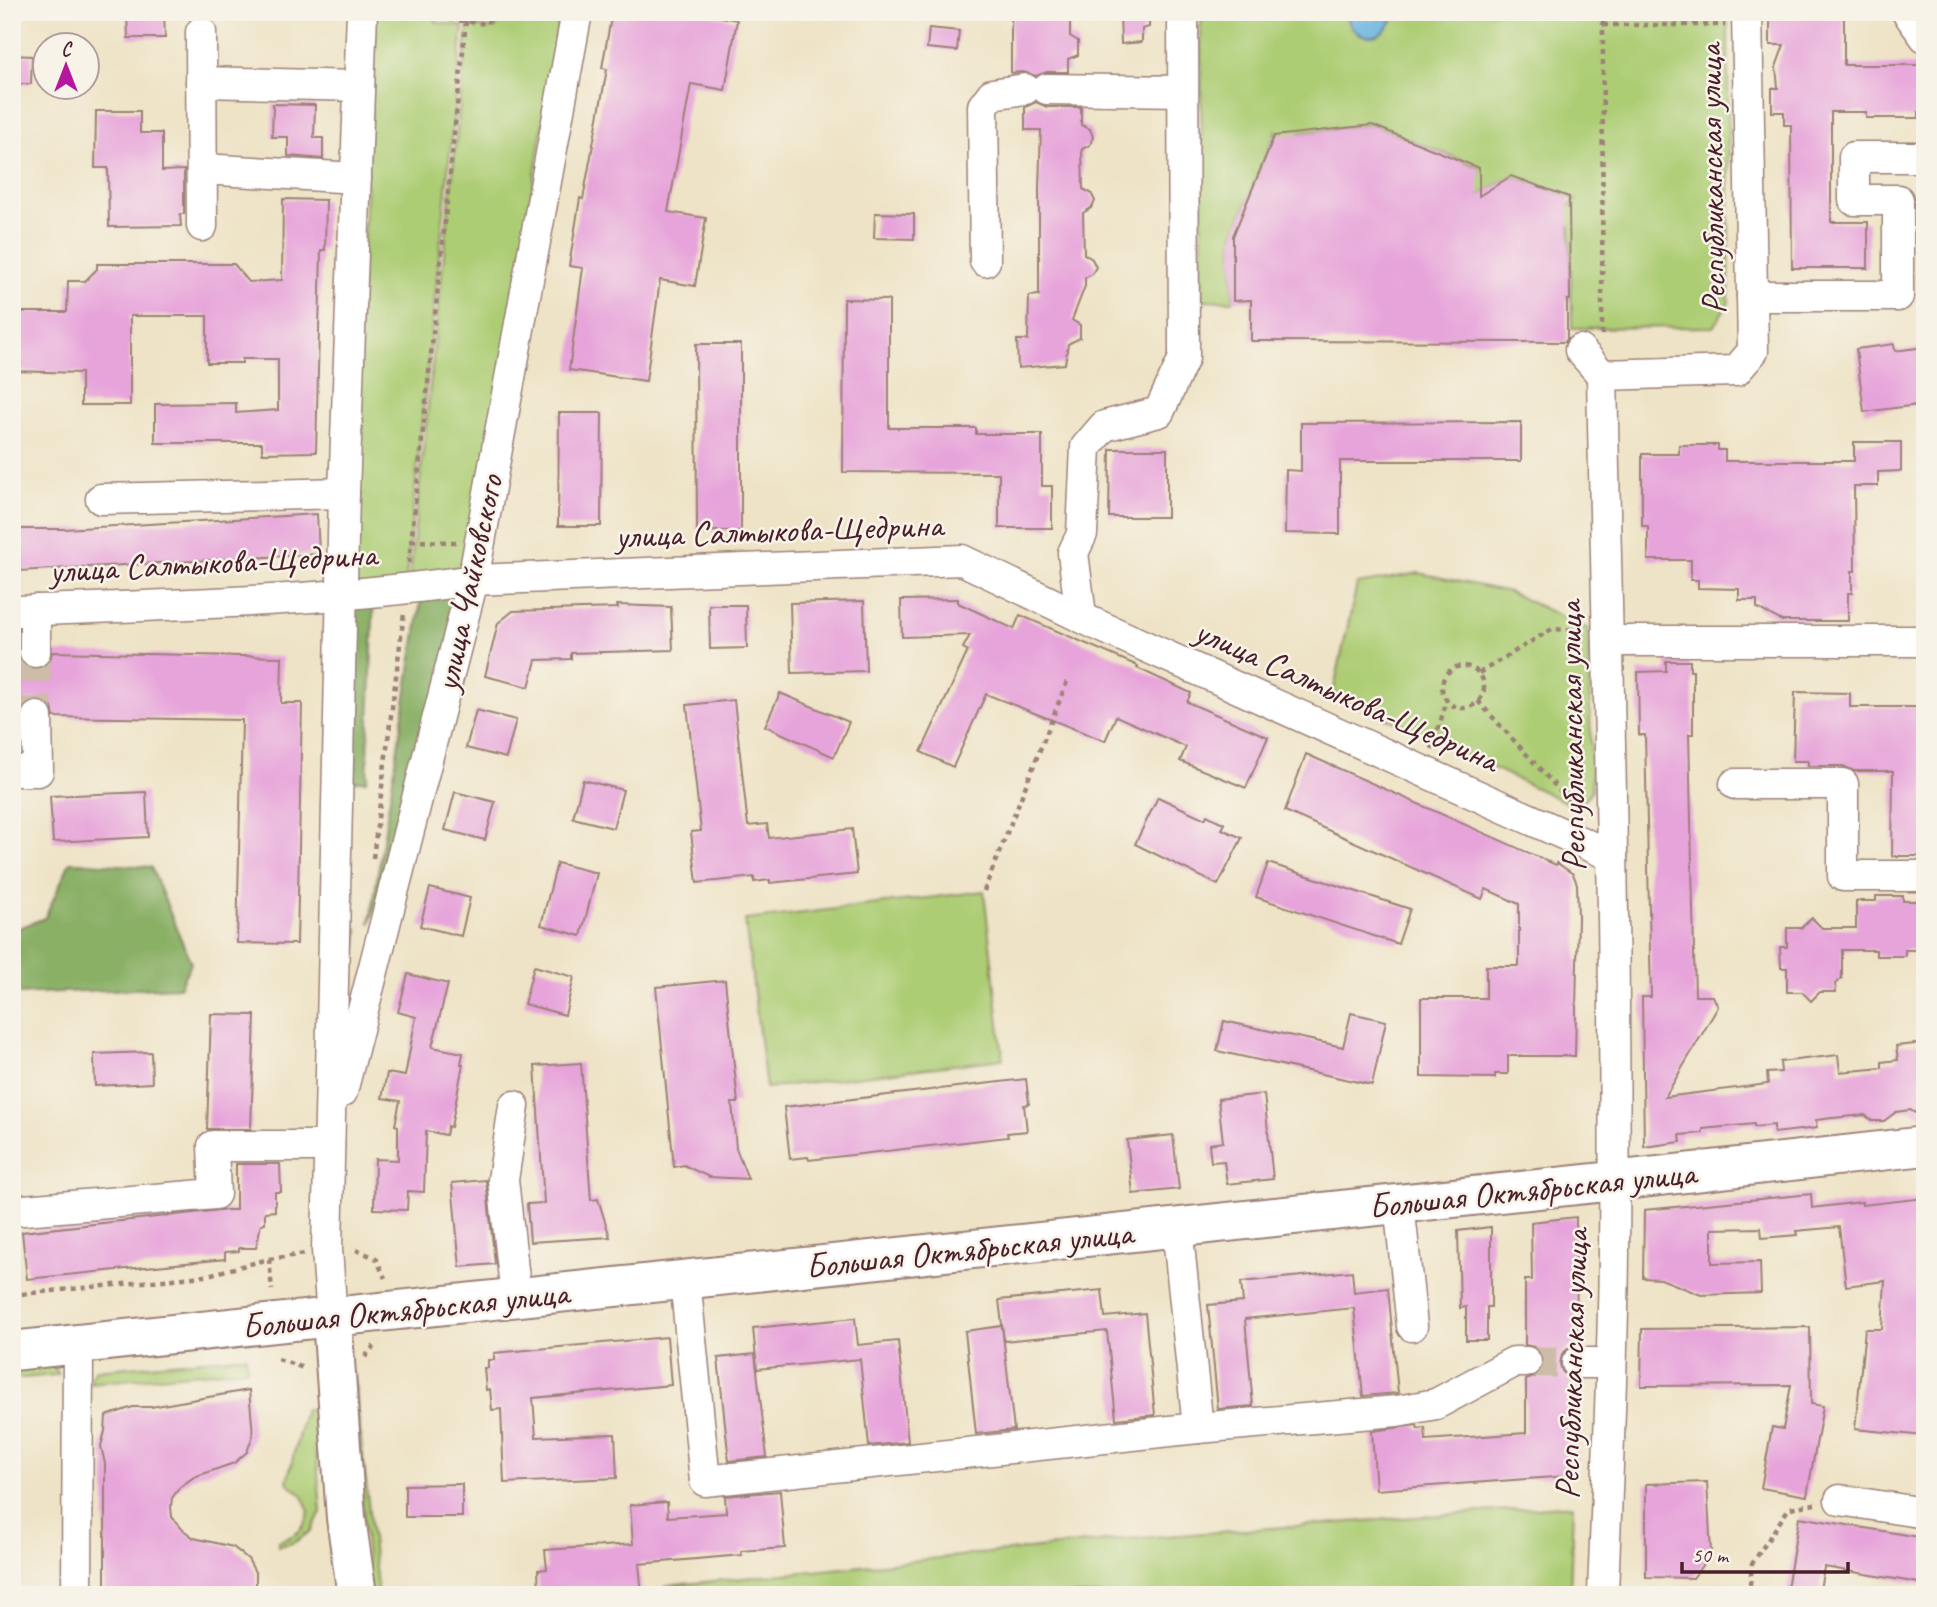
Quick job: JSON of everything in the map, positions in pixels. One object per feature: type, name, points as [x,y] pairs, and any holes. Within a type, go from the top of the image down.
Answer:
[{"type":"main road","name":"Большая Октябрьская улица","points":[[12,1351],[1925,1146]]},
{"type":"main road","name":"улица Чайковского","points":[[332,1318],[345,1518],[357,1595]]},
{"type":"street","name":"улица Чайковского","points":[[332,1318],[327,1250],[344,493],[362,12]]},
{"type":"street","name":"улица Чайковского","points":[[329,1146],[473,580],[577,12]]},
{"type":"street","points":[[1081,616],[1073,553],[1082,534],[1086,447],[1104,426],[1159,412],[1184,358],[1183,12]]},
{"type":"street","points":[[1907,12],[1925,37]]},
{"type":"street","name":"Республиканская улица","points":[[1603,1595],[1614,1181],[1612,856],[1602,375],[1736,371],[1752,351],[1747,19]]},
{"type":"street","points":[[201,32],[202,226]]},
{"type":"street","points":[[201,82],[359,86]]},
{"type":"street","points":[[985,261],[983,106],[992,94],[1036,89],[1183,91]]},
{"type":"street","points":[[1752,296],[1898,296],[1898,200],[1854,200],[1853,157],[1925,157]]},
{"type":"street","points":[[202,169],[356,178]]},
{"type":"street","points":[[1580,349],[1602,375]]},
{"type":"street","points":[[101,499],[344,493]]},
{"type":"street","name":"улица Салтыкова-Щедрина","points":[[23,610],[342,596],[473,580],[962,560],[1612,856]]},
{"type":"street","points":[[23,610],[36,652]]},
{"type":"street","points":[[1608,641],[1925,641]]},
{"type":"street","points":[[12,771],[38,771],[37,717]]},
{"type":"street","points":[[1735,785],[1843,785],[1843,876],[1925,876]]},
{"type":"street","points":[[514,1106],[503,1180],[516,1296]]},
{"type":"street","points":[[12,1211],[215,1194],[213,1146],[329,1146]]},
{"type":"street","points":[[1399,1203],[1412,1326]]},
{"type":"street","points":[[1177,1227],[1198,1428]]},
{"type":"street","points":[[685,1279],[705,1481],[1198,1428],[1397,1411],[1436,1404],[1514,1362],[1525,1362]]},
{"type":"street","points":[[77,1595],[78,1344]]},
{"type":"street","points":[[1577,1363],[1611,1363]]},
{"type":"street","points":[[1840,1500],[1925,1513]]},
{"type":"path","points":[[447,12],[446,19],[488,24],[489,12]]},
{"type":"path","points":[[1602,375],[1603,12]]},
{"type":"path","points":[[1603,25],[1747,19]]},
{"type":"path","points":[[372,867],[407,590],[467,21]]},
{"type":"path","points":[[1479,673],[1552,629],[1577,630]]},
{"type":"path","points":[[1460,666],[1473,668],[1479,673],[1484,684],[1482,697],[1478,701],[1465,708],[1452,705],[1447,700],[1442,686],[1447,673],[1460,666]]},
{"type":"path","points":[[984,891],[1068,679]]},
{"type":"path","points":[[1426,772],[1447,700]]},
{"type":"path","points":[[1478,701],[1581,813]]},
{"type":"path","points":[[356,1250],[376,1258],[385,1278]]},
{"type":"path","points":[[12,1295],[204,1276],[269,1259],[309,1254]]},
{"type":"path","points":[[269,1259],[272,1290]]},
{"type":"path","points":[[278,1359],[317,1373]]},
{"type":"path","points":[[1749,1595],[1752,1564],[1789,1508],[1840,1500]]},
{"type":"green space","points":[[376,12],[436,12],[436,22],[463,26],[405,586],[344,593]]},
{"type":"green space","points":[[498,12],[560,12],[472,578],[409,586],[468,26],[496,28]]},
{"type":"green space","points":[[1201,12],[1728,12],[1729,302],[1713,327],[1572,328],[1570,226],[1556,217],[1576,200],[1511,176],[1476,198],[1479,167],[1372,125],[1300,133],[1301,156],[1290,159],[1276,131],[1233,236],[1233,301],[1202,300]]},
{"type":"green space","points":[[1419,573],[1509,592],[1588,629],[1592,790],[1578,808],[1333,693],[1357,584]]},
{"type":"green space","points":[[471,582],[370,924],[423,588]]},
{"type":"green space","points":[[374,594],[367,781],[340,781],[343,598]]},
{"type":"green space","points":[[70,862],[151,867],[191,963],[179,987],[15,994],[14,930],[45,918]]},
{"type":"green space","points":[[984,891],[1003,1059],[766,1088],[745,920]]},
{"type":"green space","points":[[338,929],[358,929],[352,981],[337,981]]},
{"type":"green space","points":[[246,1356],[247,1369],[90,1383],[96,1370]]},
{"type":"green space","points":[[53,1364],[58,1375],[12,1379],[12,1368]]},
{"type":"green space","points":[[354,1373],[378,1595],[369,1595]]},
{"type":"green space","points":[[305,1409],[313,1410],[321,1512],[311,1531],[293,1543],[278,1546],[278,1541],[294,1535],[302,1528],[309,1512],[303,1496],[287,1482]]},
{"type":"green space","points":[[1573,1505],[1570,1595],[666,1595],[666,1586],[1126,1539]]},
{"type":"water","points":[[1346,12],[1394,13],[1385,30],[1369,36],[1354,30]]},
{"type":"building","points":[[127,12],[164,12],[165,38],[128,38]]},
{"type":"building","points":[[612,12],[695,12],[737,20],[725,90],[691,84],[668,212],[706,218],[695,286],[660,280],[646,381],[569,370],[583,268],[569,266],[607,69],[602,68]]},
{"type":"building","points":[[1011,12],[1070,12],[1070,36],[1078,41],[1078,55],[1068,59],[1068,72],[1047,72],[1036,76],[1023,72],[1011,73]]},
{"type":"building","points":[[1120,12],[1149,12],[1149,27],[1142,29],[1142,42],[1121,44]]},
{"type":"building","points":[[1770,12],[1844,12],[1844,65],[1925,65],[1925,112],[1919,112],[1919,118],[1866,118],[1866,112],[1831,112],[1831,222],[1868,222],[1868,268],[1792,268],[1791,125],[1784,125],[1784,112],[1772,112],[1772,88],[1778,88],[1776,67],[1784,45],[1770,45]]},
{"type":"building","points":[[929,28],[959,31],[957,51],[927,48]]},
{"type":"building","points":[[12,55],[32,56],[31,84],[12,84]]},
{"type":"building","points":[[1036,102],[1047,107],[1081,107],[1081,125],[1090,129],[1093,137],[1090,145],[1082,149],[1083,189],[1091,193],[1095,201],[1091,208],[1083,213],[1084,254],[1092,259],[1096,267],[1092,274],[1085,278],[1085,286],[1072,320],[1080,325],[1080,338],[1068,344],[1065,364],[1018,368],[1017,340],[1028,340],[1029,296],[1039,295],[1041,130],[1025,130],[1025,107]]},
{"type":"building","points":[[273,104],[315,105],[314,138],[323,138],[323,159],[288,156],[288,137],[272,137]]},
{"type":"building","points":[[96,111],[140,111],[140,133],[162,133],[162,171],[184,170],[184,214],[180,214],[181,226],[109,227],[108,168],[95,168]]},
{"type":"building","points":[[1372,125],[1479,168],[1479,196],[1511,176],[1569,197],[1570,300],[1567,300],[1565,342],[1251,341],[1251,300],[1233,301],[1233,236],[1274,136]]},
{"type":"building","points":[[283,199],[326,200],[325,250],[321,250],[316,452],[262,453],[262,443],[155,443],[155,404],[236,403],[236,413],[278,410],[278,359],[207,363],[207,316],[130,316],[130,405],[81,405],[81,373],[12,371],[12,312],[67,312],[68,281],[85,281],[97,269],[97,264],[234,264],[249,282],[282,280]]},
{"type":"building","points":[[875,213],[914,214],[914,239],[874,238]]},
{"type":"building","points":[[844,299],[889,300],[889,428],[976,428],[976,434],[1042,434],[1042,486],[1052,486],[1052,528],[999,528],[999,473],[843,472]]},
{"type":"building","points":[[696,344],[741,344],[741,531],[697,531]]},
{"type":"building","points":[[1894,344],[1895,351],[1925,347],[1925,404],[1864,412],[1856,349]]},
{"type":"building","points":[[559,413],[602,413],[601,526],[558,526]]},
{"type":"building","points":[[1521,422],[1521,461],[1340,461],[1340,534],[1285,533],[1286,470],[1301,471],[1301,423]]},
{"type":"building","points":[[1854,442],[1901,442],[1901,471],[1878,472],[1878,486],[1854,486],[1855,571],[1852,571],[1852,593],[1848,593],[1848,621],[1782,621],[1757,608],[1757,600],[1739,600],[1739,589],[1698,588],[1698,580],[1691,580],[1691,560],[1648,560],[1648,526],[1642,526],[1642,454],[1679,454],[1679,445],[1718,445],[1718,450],[1725,450],[1725,461],[1854,461]]},
{"type":"building","points":[[1110,449],[1167,449],[1167,517],[1109,517]]},
{"type":"building","points":[[317,514],[319,554],[19,571],[18,529],[64,529]]},
{"type":"building","points":[[958,599],[958,603],[1014,629],[1020,615],[1138,666],[1137,668],[1191,693],[1187,702],[1268,737],[1246,788],[1180,761],[1186,747],[1116,716],[1105,741],[986,694],[953,767],[921,752],[968,651],[963,648],[970,635],[902,637],[901,600]]},
{"type":"building","points":[[864,601],[866,671],[792,673],[790,603]]},
{"type":"building","points":[[617,605],[671,607],[673,650],[571,653],[571,659],[536,660],[529,687],[485,676],[498,623],[513,611],[618,608]]},
{"type":"building","points":[[709,605],[746,605],[747,648],[710,649]]},
{"type":"building","points":[[12,651],[18,651],[20,660],[26,667],[34,669],[44,667],[52,652],[282,657],[281,703],[302,703],[297,944],[237,943],[242,720],[54,717],[52,707],[45,701],[37,700],[27,702],[20,716],[12,716]]},
{"type":"building","points":[[1666,661],[1690,661],[1690,671],[1693,671],[1693,734],[1689,734],[1695,996],[1713,996],[1718,1007],[1665,1097],[1768,1084],[1767,1073],[1781,1072],[1780,1062],[1838,1055],[1840,1072],[1882,1068],[1882,1062],[1898,1060],[1896,1046],[1925,1043],[1925,1118],[1910,1110],[1896,1112],[1884,1121],[1872,1121],[1865,1115],[1832,1118],[1816,1120],[1817,1128],[1774,1133],[1774,1125],[1754,1127],[1754,1124],[1703,1129],[1703,1133],[1680,1135],[1681,1142],[1644,1147],[1642,997],[1651,997],[1645,735],[1639,735],[1638,672],[1666,671]]},
{"type":"building","points":[[1795,692],[1850,693],[1850,707],[1925,707],[1925,856],[1892,856],[1893,771],[1854,771],[1843,766],[1808,766],[1808,761],[1793,761]]},
{"type":"building","points":[[780,693],[849,722],[834,757],[765,726]]},
{"type":"building","points":[[734,700],[748,826],[767,824],[769,838],[852,829],[857,874],[770,883],[770,880],[754,882],[754,877],[697,883],[691,832],[701,831],[687,705]]},
{"type":"building","points":[[476,710],[516,720],[506,758],[466,748]]},
{"type":"building","points":[[1306,754],[1556,865],[1557,863],[1573,874],[1577,884],[1578,917],[1575,1056],[1508,1056],[1508,1074],[1495,1074],[1495,1078],[1421,1077],[1421,998],[1486,998],[1486,966],[1519,966],[1519,904],[1486,889],[1482,899],[1285,811]]},
{"type":"building","points":[[583,780],[623,790],[613,828],[573,818]]},
{"type":"building","points":[[146,792],[148,837],[53,842],[50,796]]},
{"type":"building","points":[[455,792],[495,802],[485,840],[445,830]]},
{"type":"building","points":[[1158,797],[1205,819],[1207,815],[1225,824],[1222,829],[1242,838],[1218,885],[1135,844]]},
{"type":"building","points":[[557,863],[597,873],[581,936],[541,925]]},
{"type":"building","points":[[1268,863],[1410,909],[1398,944],[1256,897]]},
{"type":"building","points":[[430,888],[470,898],[461,936],[420,926]]},
{"type":"building","points":[[1876,896],[1903,896],[1903,901],[1925,901],[1925,950],[1905,950],[1905,956],[1876,956],[1876,950],[1842,950],[1842,978],[1835,984],[1836,992],[1820,992],[1811,1001],[1802,992],[1787,992],[1787,968],[1781,968],[1780,947],[1787,947],[1787,928],[1801,928],[1812,918],[1822,928],[1856,928],[1856,901],[1876,901]]},
{"type":"building","points":[[534,966],[574,977],[565,1015],[524,1004]]},
{"type":"building","points":[[408,974],[448,984],[432,1047],[463,1053],[463,1064],[451,1127],[448,1126],[446,1135],[426,1131],[424,1192],[408,1191],[407,1210],[374,1209],[375,1159],[398,1160],[398,1126],[395,1125],[400,1101],[382,1098],[387,1073],[405,1076],[416,1017],[398,1012]]},
{"type":"building","points":[[725,980],[738,1103],[732,1103],[736,1148],[748,1179],[709,1177],[684,1165],[674,1167],[656,987]]},
{"type":"building","points":[[1351,1013],[1386,1021],[1372,1085],[1217,1051],[1224,1021],[1343,1047]]},
{"type":"building","points":[[211,1014],[255,1015],[251,1129],[207,1129]]},
{"type":"building","points":[[151,1052],[152,1083],[95,1086],[94,1054]]},
{"type":"building","points":[[581,1063],[591,1200],[598,1199],[610,1237],[530,1242],[527,1204],[544,1203],[535,1066]]},
{"type":"building","points":[[1026,1079],[1029,1104],[1024,1105],[1027,1131],[1007,1133],[1008,1137],[809,1160],[808,1157],[790,1159],[784,1107]]},
{"type":"building","points":[[1264,1094],[1273,1179],[1227,1184],[1224,1161],[1211,1162],[1209,1144],[1223,1142],[1218,1099]]},
{"type":"building","points":[[1173,1135],[1179,1189],[1133,1194],[1127,1140]]},
{"type":"building","points":[[236,1164],[280,1164],[281,1192],[275,1192],[275,1211],[265,1212],[265,1223],[261,1224],[256,1248],[239,1248],[239,1251],[225,1252],[225,1259],[27,1279],[22,1232],[236,1210]]},
{"type":"building","points":[[486,1180],[495,1264],[460,1267],[452,1183]]},
{"type":"building","points":[[1811,1194],[1812,1208],[1925,1198],[1925,1436],[1855,1429],[1865,1329],[1882,1329],[1885,1281],[1846,1286],[1839,1227],[1796,1231],[1797,1235],[1762,1238],[1761,1228],[1712,1229],[1712,1263],[1760,1262],[1761,1293],[1701,1295],[1661,1279],[1643,1278],[1644,1210]]},
{"type":"building","points":[[1576,1217],[1577,1346],[1562,1354],[1560,1364],[1568,1378],[1578,1381],[1578,1463],[1568,1476],[1376,1490],[1372,1431],[1417,1425],[1418,1429],[1425,1428],[1426,1440],[1526,1433],[1526,1380],[1541,1371],[1543,1363],[1541,1353],[1534,1347],[1525,1345],[1525,1280],[1532,1280],[1531,1222]]},
{"type":"building","points":[[1491,1227],[1491,1307],[1487,1307],[1487,1340],[1466,1340],[1466,1307],[1460,1308],[1458,1231]]},
{"type":"building","points":[[1352,1271],[1354,1292],[1388,1288],[1398,1393],[1363,1396],[1354,1308],[1245,1319],[1253,1406],[1218,1409],[1208,1305],[1243,1302],[1241,1282]]},
{"type":"building","points":[[1102,1290],[1105,1317],[1145,1313],[1155,1415],[1116,1419],[1107,1331],[1004,1341],[999,1300]]},
{"type":"building","points":[[855,1318],[858,1345],[898,1341],[908,1442],[869,1446],[860,1359],[757,1369],[753,1328]]},
{"type":"building","points":[[1002,1326],[1014,1430],[976,1434],[965,1331]]},
{"type":"building","points":[[1810,1327],[1811,1404],[1823,1406],[1807,1496],[1761,1488],[1772,1427],[1783,1429],[1791,1385],[1641,1386],[1642,1329]]},
{"type":"building","points":[[667,1337],[671,1385],[533,1398],[536,1437],[615,1434],[617,1478],[504,1483],[501,1409],[492,1410],[490,1389],[486,1390],[484,1368],[488,1368],[488,1360],[494,1360],[494,1353]]},
{"type":"building","points":[[755,1354],[767,1457],[729,1461],[718,1358]]},
{"type":"building","points":[[249,1390],[253,1435],[247,1452],[234,1463],[194,1477],[180,1487],[172,1498],[171,1507],[172,1517],[194,1538],[233,1547],[248,1559],[256,1574],[256,1595],[105,1595],[105,1464],[101,1446],[106,1416],[133,1407],[151,1407]]},
{"type":"building","points":[[1707,1482],[1711,1553],[1693,1578],[1646,1577],[1646,1484]]},
{"type":"building","points":[[462,1484],[462,1517],[405,1517],[405,1485]]},
{"type":"building","points":[[780,1491],[785,1548],[741,1551],[742,1555],[639,1564],[642,1595],[549,1595],[548,1591],[539,1592],[538,1570],[547,1569],[545,1550],[633,1544],[630,1505],[667,1502],[668,1517],[726,1513],[725,1496]]},
{"type":"building","points":[[1799,1517],[1925,1538],[1925,1584],[1824,1567],[1819,1595],[1786,1595]]},
{"type":"tunnel","points":[[35,652],[37,717]]},
{"type":"tunnel","points":[[1526,1362],[1577,1363]]}]
